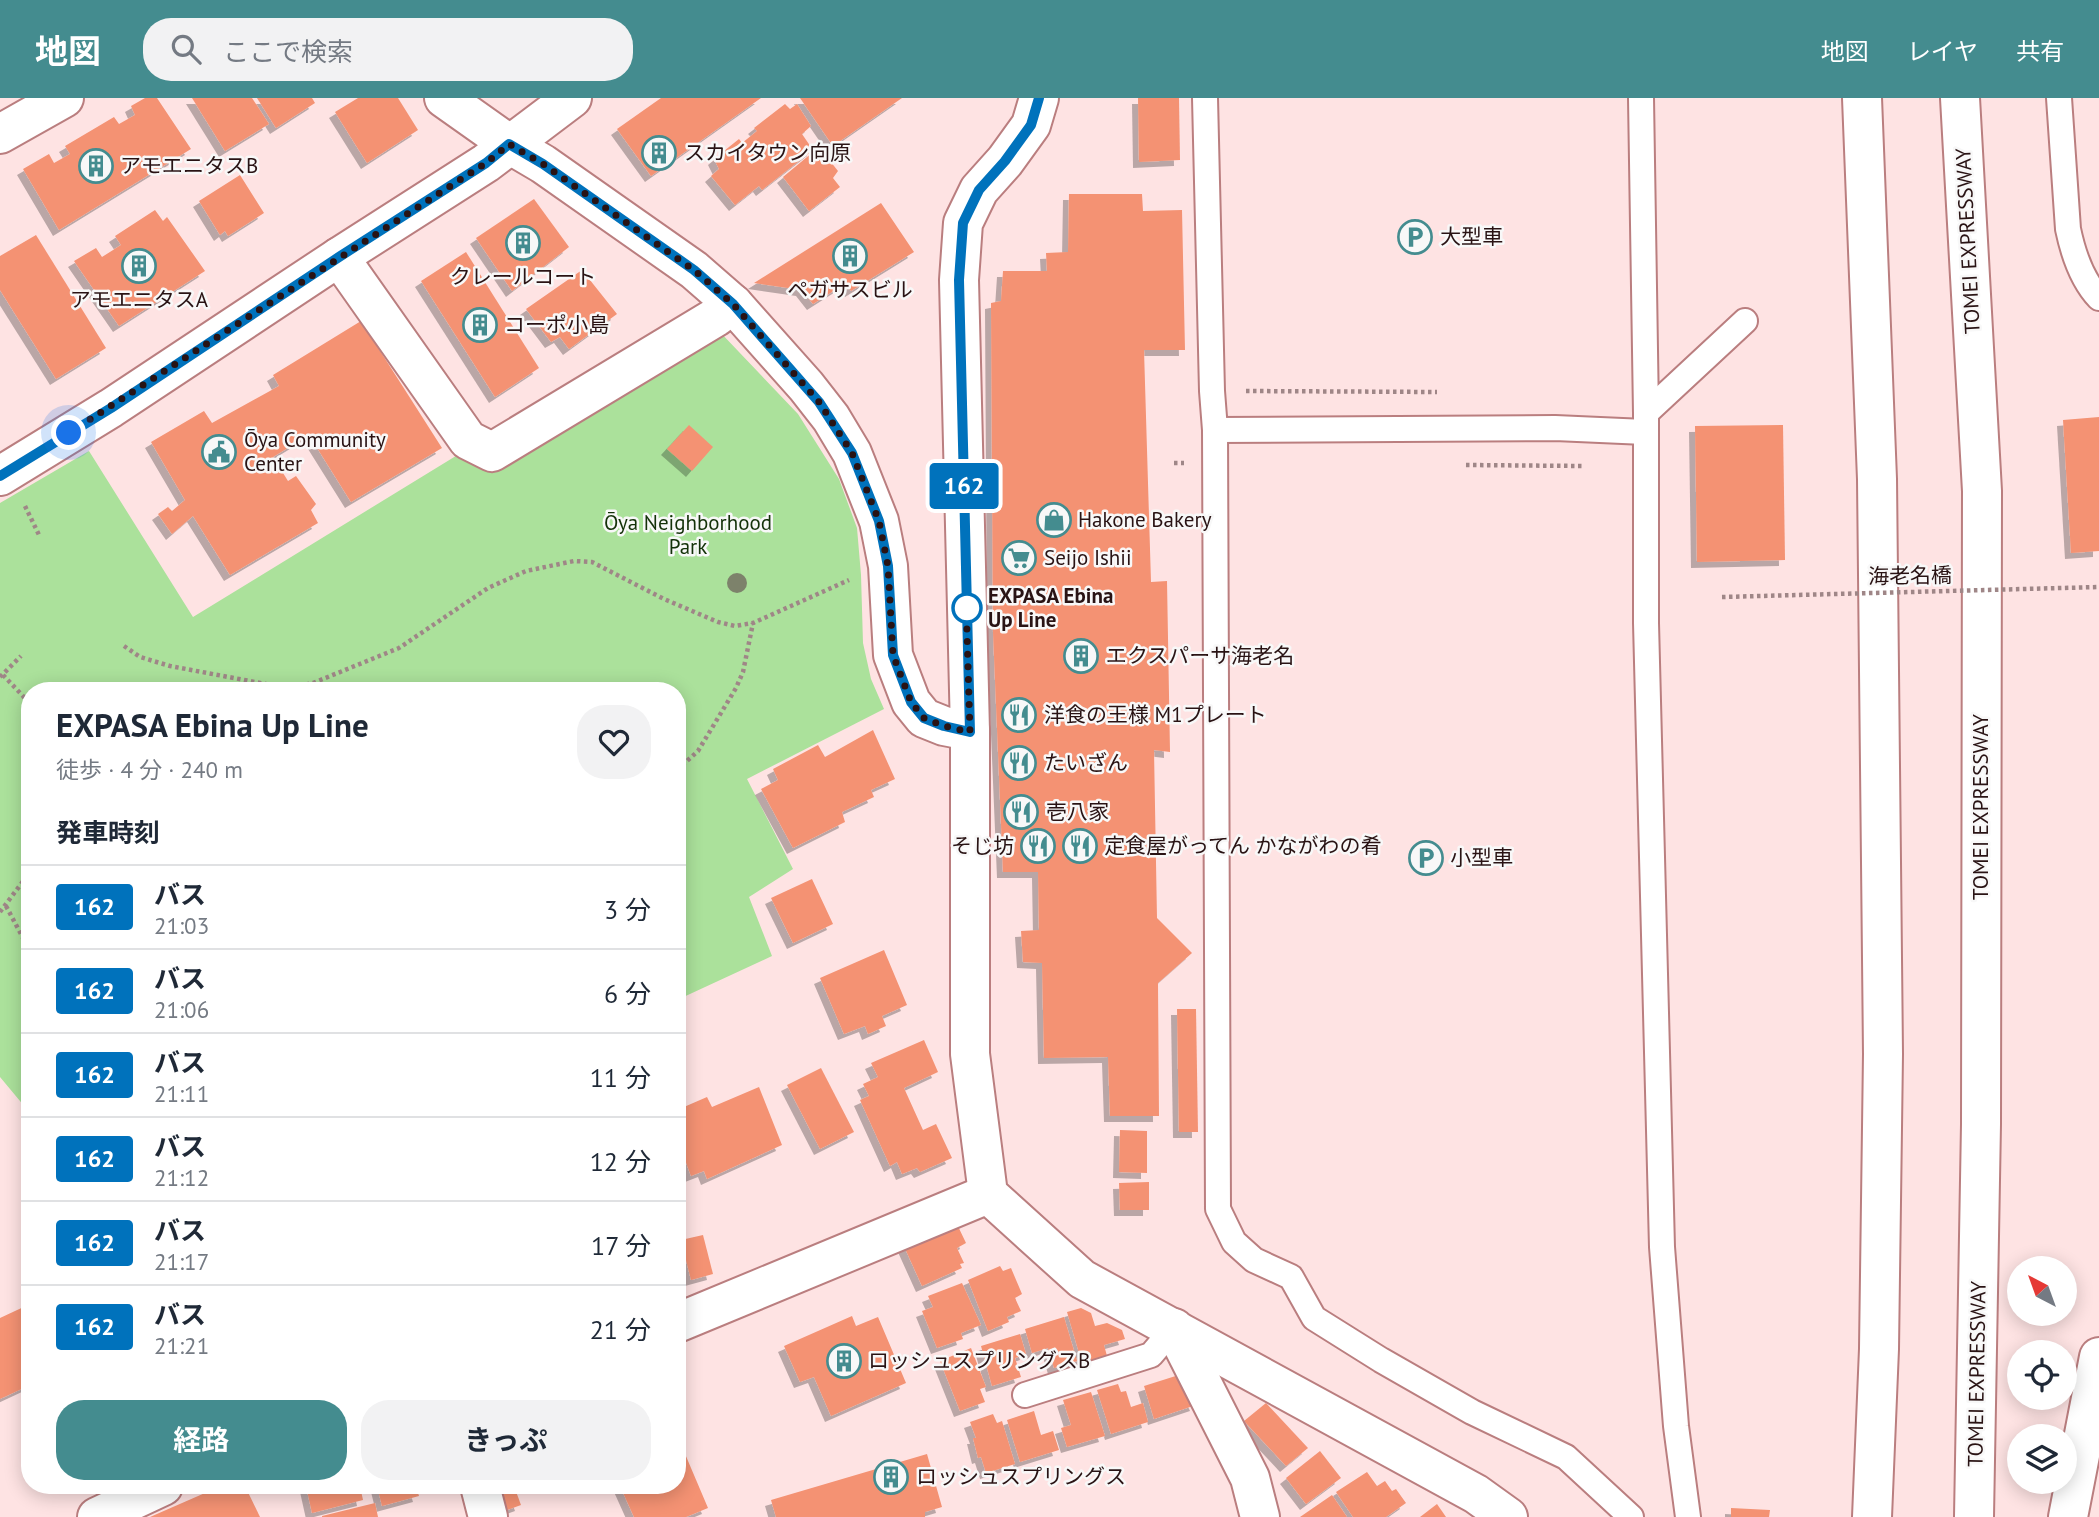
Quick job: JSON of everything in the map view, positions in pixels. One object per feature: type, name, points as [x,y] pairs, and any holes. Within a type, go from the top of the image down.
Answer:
[{"type":"main road","points":[[444,98],[694,270],[733,304],[806,386],[831,418],[852,453],[879,521],[888,566],[893,655],[911,702],[924,718],[970,732]]},
{"type":"main road","points":[[0,476],[111,408],[486,163],[572,98]]},
{"type":"main road","points":[[1039,98],[1031,125],[1005,161],[979,190],[963,223],[959,293],[970,732],[970,1054],[988,1194],[1082,1279],[1476,1494],[1508,1517]]},
{"type":"main road","points":[[1861,98],[1877,479],[1883,1026],[1879,1349],[1872,1517]]},
{"type":"main road","name":"TOMEI EXPRESSWAY","points":[[1960,98],[1982,491],[1981,1110],[1974,1517]]},
{"type":"main road","points":[[0,134],[47,102]]},
{"type":"main road","points":[[339,257],[468,440],[492,452],[716,317],[733,304]]},
{"type":"main road","points":[[686,1319],[988,1194]]},
{"type":"main road","points":[[1174,1328],[1250,1479],[1260,1517]]},
{"type":"main road","points":[[2067,1517],[2099,1357]]},
{"type":"main road","points":[[97,1517],[146,1494]]},
{"type":"main road","points":[[482,1494],[488,1517]]},
{"type":"lane","points":[[1205,98],[1214,430],[1218,1209],[1234,1242],[1254,1260],[1290,1277],[1314,1318],[1472,1412],[1566,1457],[1631,1517]]},
{"type":"lane","points":[[1641,98],[1646,623],[1662,1247],[1676,1426],[1688,1517]]},
{"type":"lane","points":[[2060,98],[2071,246],[2082,271],[2099,298]]},
{"type":"lane","points":[[1214,430],[1555,428],[1646,422],[1745,321]]},
{"type":"lane","points":[[1025,1395],[1151,1355],[1174,1328]]},
{"type":"path","points":[[1212,391],[1443,392]]},
{"type":"path","points":[[313,682],[399,648],[488,588],[526,571],[573,561],[592,562],[664,599],[718,622],[735,626],[753,623],[861,575]]},
{"type":"path","name":"海老名橋","points":[[1722,597],[2099,587]]},
{"type":"path","points":[[686,762],[698,751],[714,728],[736,688],[743,672],[753,623]]},
{"type":"path","points":[[124,646],[141,657],[170,666],[247,682]]},
{"type":"path","points":[[21,656],[1,676],[21,694]]},
{"type":"path","points":[[0,912],[21,885]]},
{"type":"path","points":[[6,906],[21,934]]},
{"type":"green space","name":"Ōya Neighborhood Park","points":[[719,331],[798,414],[839,479],[857,528],[863,643],[871,679],[884,709],[747,779],[793,869],[749,897],[772,956],[686,996],[686,682],[21,682],[21,1102],[0,1077],[0,503],[89,451],[193,617],[464,451]]},
{"type":"building","name":"アモエニタスB","points":[[145,98],[157,98],[191,149],[59,230],[23,169],[49,154],[54,163],[70,154],[65,146],[114,117],[119,124],[135,115],[131,106]]},
{"type":"building","points":[[192,98],[252,98],[269,124],[225,151]]},
{"type":"building","points":[[257,98],[312,98],[315,103],[276,128]]},
{"type":"building","points":[[358,98],[398,98],[418,130],[367,163],[335,112]]},
{"type":"building","name":"スカイタウン向原","points":[[661,98],[761,98],[651,176],[617,129]]},
{"type":"building","points":[[800,98],[902,98],[833,146]]},
{"type":"building","points":[[1138,98],[1179,98],[1180,160],[1139,162]]},
{"type":"building","points":[[785,104],[790,109],[797,104],[811,126],[802,134],[813,150],[762,190],[759,186],[735,205],[711,176],[719,169],[714,159],[739,139],[742,143],[757,131],[754,128]]},
{"type":"building","points":[[819,147],[838,171],[833,178],[840,187],[809,211],[783,177]]},
{"type":"building","points":[[240,175],[264,213],[228,236],[225,231],[220,235],[199,201]]},
{"type":"building","name":"エクスパーサ海老名","points":[[1069,194],[1142,194],[1143,211],[1182,210],[1185,350],[1144,350],[1151,582],[1167,581],[1170,752],[1154,750],[1157,918],[1192,953],[1158,983],[1159,1116],[1110,1116],[1108,1057],[1044,1058],[1042,963],[1023,962],[1021,931],[1039,930],[1038,872],[1003,872],[993,632],[991,303],[1001,301],[1003,271],[1047,271],[1046,253],[1068,252]]},
{"type":"building","name":"クレールコート","points":[[534,199],[569,247],[512,291],[476,238]]},
{"type":"building","name":"ペガサスビル","points":[[881,203],[914,252],[851,291],[846,283],[813,304],[802,290],[754,283]]},
{"type":"building","name":"アモエニタスA","points":[[155,210],[163,221],[167,217],[205,271],[119,326],[74,261],[96,248],[102,257],[121,245],[115,236]]},
{"type":"building","points":[[36,235],[106,348],[56,379],[0,290],[0,256]]},
{"type":"building","name":"コーポ小島","points":[[466,252],[539,368],[495,397],[421,281]]},
{"type":"building","points":[[582,270],[617,314],[569,349],[560,337],[551,342],[526,309]]},
{"type":"building","name":"Ōya Community Center","points":[[361,321],[442,448],[351,502],[309,435],[273,457],[288,481],[296,476],[316,504],[311,510],[318,523],[230,575],[193,516],[172,534],[158,514],[168,507],[172,511],[185,500],[151,442],[204,411],[212,423],[279,386],[273,375]]},
{"type":"building","points":[[2099,417],[2099,551],[2071,553],[2063,420]]},
{"type":"building","points":[[689,425],[713,447],[692,471],[667,449]]},
{"type":"building","points":[[1783,425],[1785,560],[1697,562],[1695,426]]},
{"type":"building","points":[[873,730],[895,779],[871,790],[874,797],[842,812],[845,822],[793,848],[761,789],[778,780],[773,769],[818,745],[825,757]]},
{"type":"building","points":[[812,879],[833,924],[793,943],[771,898]]},
{"type":"building","points":[[884,950],[907,1005],[882,1016],[886,1026],[868,1034],[865,1026],[844,1034],[820,978]]},
{"type":"building","points":[[1177,1009],[1196,1009],[1198,1132],[1179,1132]]},
{"type":"building","points":[[924,1040],[938,1072],[904,1088],[923,1130],[936,1124],[952,1158],[920,1172],[917,1168],[902,1174],[897,1162],[890,1166],[860,1100],[869,1096],[863,1084],[878,1077],[871,1063]]},
{"type":"building","points":[[821,1068],[854,1132],[820,1149],[787,1085]]},
{"type":"building","points":[[759,1087],[782,1145],[707,1179],[704,1171],[691,1176],[686,1162],[686,1106],[707,1097],[712,1107]]},
{"type":"building","points":[[1120,1130],[1147,1131],[1147,1173],[1119,1172]]},
{"type":"building","points":[[1149,1182],[1149,1210],[1120,1210],[1119,1183]]},
{"type":"building","points":[[955,1220],[966,1243],[957,1248],[964,1263],[960,1264],[962,1268],[922,1286],[903,1244]]},
{"type":"building","points":[[703,1235],[713,1274],[691,1280],[686,1260],[686,1239]]},
{"type":"building","points":[[1000,1266],[1003,1271],[1011,1268],[1022,1294],[1015,1298],[1021,1311],[1007,1317],[1009,1322],[988,1331],[968,1280]]},
{"type":"building","points":[[962,1283],[981,1325],[961,1333],[963,1339],[937,1348],[922,1311],[933,1307],[928,1296]]},
{"type":"building","points":[[21,1308],[21,1389],[0,1399],[0,1318]]},
{"type":"building","points":[[1081,1308],[1091,1313],[1095,1326],[1107,1323],[1122,1330],[1125,1339],[1104,1345],[1107,1356],[1082,1363],[1067,1312]]},
{"type":"building","name":"ロッシュスプリングスB","points":[[852,1316],[856,1326],[878,1317],[906,1383],[831,1416],[814,1377],[800,1382],[784,1346]]},
{"type":"building","points":[[1064,1317],[1077,1361],[1054,1368],[1048,1348],[1032,1353],[1025,1329]]},
{"type":"building","points":[[1020,1334],[1026,1354],[1015,1358],[1021,1377],[992,1386],[981,1346]]},
{"type":"building","points":[[971,1348],[986,1387],[980,1389],[985,1402],[960,1411],[940,1361]]},
{"type":"building","points":[[1182,1374],[1196,1405],[1154,1419],[1144,1386]]},
{"type":"building","points":[[1118,1384],[1121,1392],[1126,1391],[1131,1407],[1143,1403],[1148,1422],[1111,1434],[1097,1390]]},
{"type":"building","points":[[1091,1392],[1105,1436],[1067,1447],[1061,1428],[1071,1425],[1063,1400]]},
{"type":"building","points":[[1266,1403],[1308,1448],[1286,1466],[1244,1421]]},
{"type":"building","points":[[1034,1411],[1041,1435],[1053,1431],[1059,1450],[1020,1462],[1007,1420]]},
{"type":"building","points":[[993,1414],[997,1423],[1002,1421],[1015,1464],[986,1473],[981,1457],[978,1458],[973,1438],[976,1438],[970,1422]]},
{"type":"building","points":[[1320,1451],[1341,1478],[1306,1504],[1286,1478]]},
{"type":"building","name":"ロッシュスプリングス","points":[[927,1454],[942,1507],[925,1512],[925,1517],[776,1517],[771,1500]]},
{"type":"building","points":[[686,1456],[708,1508],[686,1517],[634,1517],[624,1494],[686,1494]]},
{"type":"building","points":[[1367,1472],[1377,1486],[1385,1481],[1392,1491],[1396,1489],[1406,1503],[1386,1517],[1353,1517],[1336,1492]]},
{"type":"building","points":[[203,1494],[249,1494],[260,1517],[150,1517]]},
{"type":"building","points":[[308,1494],[362,1494],[363,1500],[312,1513]]},
{"type":"building","points":[[379,1494],[419,1496],[382,1506]]},
{"type":"building","points":[[501,1494],[517,1494],[521,1505],[507,1510]]},
{"type":"building","points":[[1332,1495],[1347,1517],[1300,1517]]},
{"type":"building","points":[[375,1503],[378,1517],[322,1517],[322,1516]]},
{"type":"building","points":[[1437,1504],[1446,1517],[1420,1517]]},
{"type":"building","points":[[1731,1508],[1770,1510],[1769,1517],[1731,1517]]},
{"type":"bus line","name":"162","points":[[0,476],[111,408],[486,163],[509,144],[543,164],[694,270],[733,304],[819,402],[852,453],[879,521],[888,566],[893,655],[911,702],[924,718],[970,732],[959,280],[963,223],[979,190],[1005,161],[1031,125],[1039,98]]},
{"type":"place","name":"スカイタウン向原","points":[[659,153]]},
{"type":"place","name":"アモエニタスB","points":[[96,166]]},
{"type":"place","name":"大型車","points":[[1415,237]]},
{"type":"place","name":"クレールコート","points":[[523,243]]},
{"type":"place","name":"ペガサスビル","points":[[850,256]]},
{"type":"place","name":"アモエニタスA","points":[[139,266]]},
{"type":"place","name":"コーポ小島","points":[[480,325]]},
{"type":"place","name":"Ōya Community Center","points":[[219,452]]},
{"type":"place","name":"Hakone Bakery","points":[[1054,520]]},
{"type":"place","name":"Seijo Ishii","points":[[1019,558]]},
{"type":"place","name":"EXPASA Ebina Up Line","points":[[967,608]]},
{"type":"place","name":"エクスパーサ海老名","points":[[1081,656]]},
{"type":"place","name":"洋食の王様 M1プレート","points":[[1019,715]]},
{"type":"place","name":"たいざん","points":[[1019,763]]},
{"type":"place","name":"壱八家","points":[[1021,812]]},
{"type":"place","name":"そじ坊","points":[[1038,846]]},
{"type":"place","name":"定食屋がってん かながわの肴","points":[[1080,846]]},
{"type":"place","name":"小型車","points":[[1426,858]]},
{"type":"place","name":"ロッシュスプリングスB","points":[[844,1361]]},
{"type":"place","name":"ロッシュスプリングス","points":[[891,1477]]},
{"type":"route","points":[[69,433],[486,163],[509,144],[543,164],[694,270],[733,304],[819,402],[852,453],[879,521],[888,566],[893,655],[911,702],[924,718],[970,732],[966,599],[967,608]]}]
